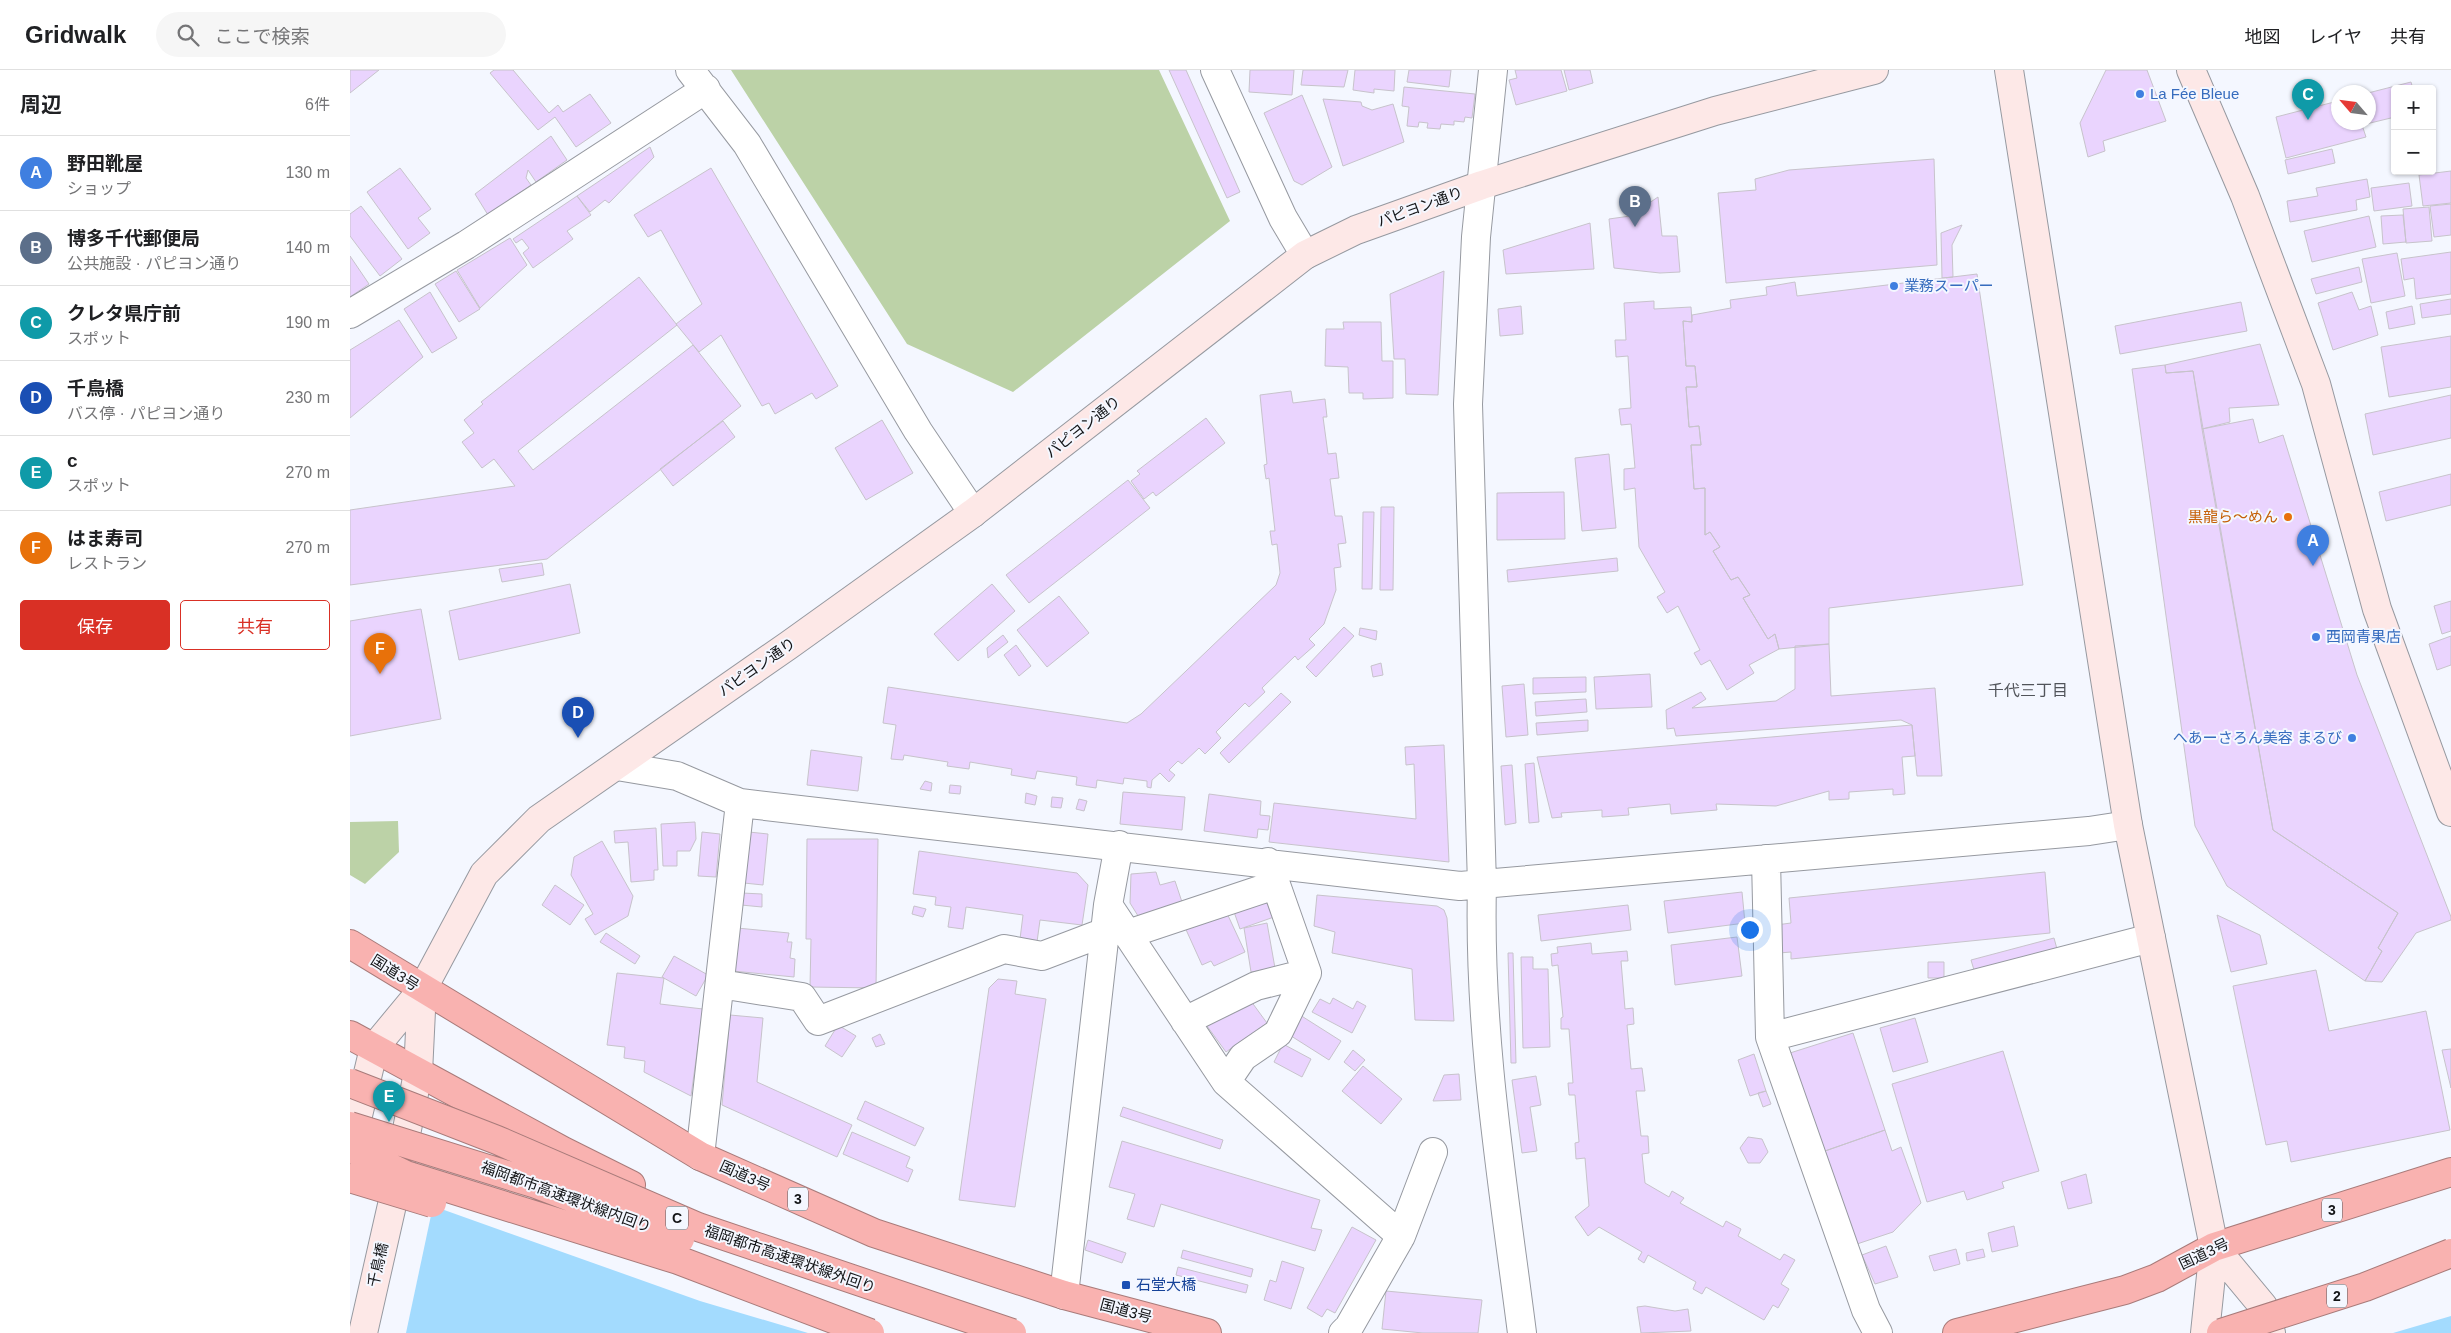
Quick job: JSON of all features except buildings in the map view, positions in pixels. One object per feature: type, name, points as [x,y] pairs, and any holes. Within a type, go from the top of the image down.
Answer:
[{"type":"highway","name":"国道3号","points":[[350,944],[422,990],[588,1087],[700,1156],[874,1233],[1064,1295],[1207,1333]]},
{"type":"highway","points":[[350,1035],[563,1152],[851,1290],[974,1333]]},
{"type":"highway","name":"福岡都市高速環状線外回り","points":[[350,1083],[497,1140],[698,1227],[1012,1333]]},
{"type":"highway","name":"福岡都市高速環状線内回り","points":[[350,1126],[536,1184],[688,1242],[951,1333]]},
{"type":"highway","points":[[350,1149],[406,1175],[678,1260],[870,1333]]},
{"type":"highway","name":"国道3号","points":[[1957,1333],[2125,1290],[2157,1278],[2214,1247],[2451,1172]]},
{"type":"highway","points":[[350,1178],[671,1273],[864,1333]]},
{"type":"highway","points":[[2206,1333],[2263,1306],[2451,1246]]},
{"type":"highway","name":"2","points":[[2222,1333],[2365,1287],[2451,1253]]},
{"type":"highway","points":[[2242,1333],[2364,1292],[2451,1259]]},
{"type":"street","points":[[1215,70],[1283,218],[1305,255]]},
{"type":"street","points":[[1493,70],[1476,237],[1468,404],[1482,885],[1480,950],[1487,1064],[1522,1333]]},
{"type":"street","name":"パピヨン通り","points":[[422,990],[484,874],[539,819],[617,766],[972,513],[1305,255],[1356,230],[1482,184],[1715,111],[1874,70]]},
{"type":"street","points":[[2009,70],[2128,825],[2214,1247],[2206,1333]]},
{"type":"street","points":[[2191,70],[2245,196],[2316,384],[2377,609],[2451,812]]},
{"type":"street","points":[[350,314],[466,245],[698,80],[747,144],[918,431],[972,513]]},
{"type":"street","points":[[617,766],[677,776],[740,803],[1119,845],[1271,874],[1460,886],[2089,831],[2128,825]]},
{"type":"street","points":[[700,1156],[740,803]]},
{"type":"street","points":[[1119,845],[1108,905],[1117,933],[1185,1021],[1226,1082],[1401,1236]]},
{"type":"street","points":[[1766,859],[1770,1037],[1866,1310],[1878,1333]]},
{"type":"street","points":[[720,984],[802,996],[818,1021],[1004,949],[1042,956],[1117,933],[1271,874]]},
{"type":"street","points":[[1226,1082],[1243,1057],[1278,1033],[1307,973],[1271,874]]},
{"type":"street","points":[[1064,1295],[1117,933]]},
{"type":"street","points":[[1770,1037],[2151,938]]},
{"type":"street","points":[[1185,1021],[1256,986],[1307,973]]},
{"type":"street","points":[[350,1149],[374,1048],[422,990]]},
{"type":"street","name":"千鳥橋","points":[[363,1333],[394,1196],[418,1073],[422,990]]},
{"type":"street","points":[[1343,1333],[1401,1236],[1432,1152]]},
{"type":"street","points":[[2214,1247],[2263,1306],[2271,1333]]},
{"type":"green space","points":[[731,70],[1159,70],[1230,221],[1013,392],[907,344]]},
{"type":"green space","points":[[398,821],[399,852],[365,884],[350,875],[350,822]]},
{"type":"water","points":[[433,1206],[700,1301],[808,1333],[350,1333]]},
{"type":"water","points":[[2451,1316],[2451,1333],[2393,1333]]},
{"type":"pier","points":[[350,1187],[433,1206],[406,1333],[350,1333]]},
{"type":"place","name":"La Fée Bleue","points":[[2140,94]]},
{"type":"place","name":"クレタ県庁前","points":[[2308,120]]},
{"type":"place","name":"博多千代郵便局","points":[[1635,227]]},
{"type":"place","name":"業務スーパー","points":[[1894,286]]},
{"type":"place","name":"黒龍ら〜めん","points":[[2288,517]]},
{"type":"place","name":"野田靴屋","points":[[2313,566]]},
{"type":"place","name":"西岡青果店","points":[[2316,637]]},
{"type":"place","name":"はま寿司","points":[[380,674]]},
{"type":"place","name":"千鳥橋","points":[[578,738]]},
{"type":"place","name":"へあーさろん美容 まるび","points":[[2352,738]]},
{"type":"place","name":"c","points":[[389,1122]]},
{"type":"place","name":"石堂大橋","points":[[1126,1285]]},
{"type":"district","name":"千代三丁目","points":[[2028,690]]}]
